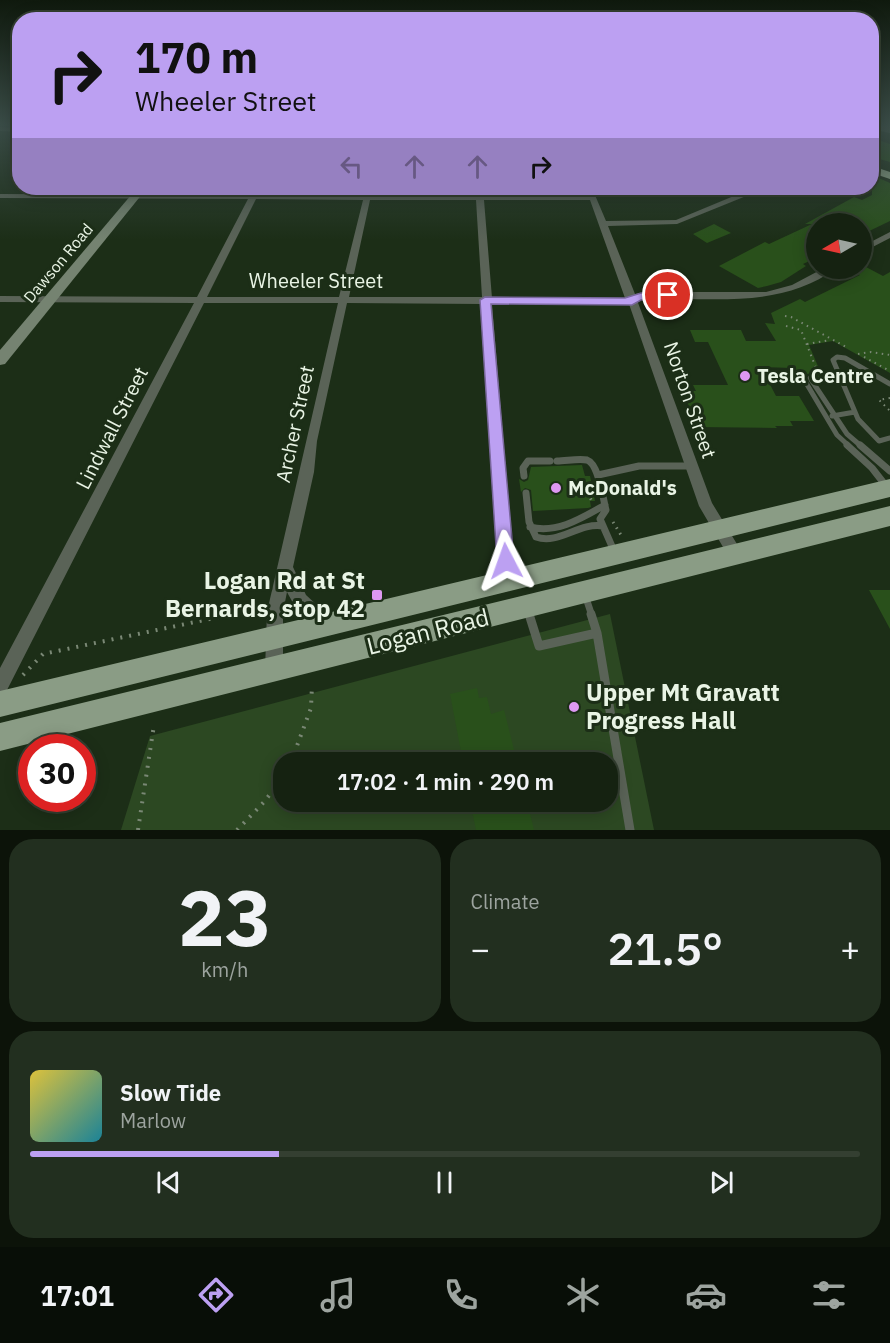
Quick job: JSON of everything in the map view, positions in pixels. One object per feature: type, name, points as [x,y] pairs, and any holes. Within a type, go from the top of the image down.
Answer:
[{"type":"main road","name":"Dawson Road","points":[[0,360],[137,195]]},
{"type":"main road","name":"Logan Road","points":[[1,690],[274,638],[507,581],[619,545],[719,530],[889,483]]},
{"type":"main road","name":"Logan Road","points":[[0,737],[890,516]]},
{"type":"street","points":[[0,204],[12,194]]},
{"type":"street","points":[[0,196],[42,195]]},
{"type":"street","name":"Lindwall Street","points":[[1,690],[254,195]]},
{"type":"street","name":"Archer Street","points":[[274,670],[275,612],[307,472],[310,441],[367,195]]},
{"type":"street","points":[[479,195],[507,581]]},
{"type":"street","name":"Norton Street","points":[[592,195],[706,506],[735,554]]},
{"type":"street","points":[[602,224],[677,222],[741,195]]},
{"type":"street","points":[[872,244],[890,235]]},
{"type":"street","name":"Wheeler Street","points":[[0,299],[631,300],[647,295],[766,295],[795,287],[811,279]]},
{"type":"street","points":[[285,567],[300,602],[326,625]]},
{"type":"lane","points":[[890,384],[850,361],[841,357],[835,358],[834,363],[858,420],[879,441],[890,438]]},
{"type":"lane","points":[[801,376],[842,440],[889,483]]},
{"type":"lane","points":[[810,378],[847,434],[889,483]]},
{"type":"lane","points":[[826,418],[855,412]]},
{"type":"lane","points":[[524,476],[523,468],[528,461],[588,461],[598,475],[607,510]]},
{"type":"lane","points":[[598,475],[639,466],[691,466]]},
{"type":"lane","points":[[526,493],[530,527],[535,536],[542,539],[571,533],[589,524],[603,526]]},
{"type":"lane","points":[[607,510],[600,516],[603,526],[619,545]]},
{"type":"lane","points":[[530,527],[543,530],[569,524],[607,510]]},
{"type":"lane","points":[[584,592],[597,633],[630,830]]},
{"type":"lane","points":[[526,606],[539,646],[597,633]]},
{"type":"path","points":[[785,316],[791,317],[850,349]]},
{"type":"path","points":[[786,326],[801,330],[821,379]]},
{"type":"path","points":[[807,344],[833,340]]},
{"type":"path","points":[[889,370],[858,354],[871,352],[890,355]]},
{"type":"path","points":[[890,398],[879,400],[890,411]]},
{"type":"path","points":[[587,493],[595,506]]},
{"type":"path","points":[[607,510],[619,545]]},
{"type":"path","points":[[1,690],[22,676],[43,654],[244,612]]},
{"type":"path","points":[[295,752],[311,708],[312,685]]},
{"type":"path","points":[[138,830],[154,725]]},
{"type":"path","points":[[237,830],[273,790]]},
{"type":"green space","points":[[610,614],[654,830],[121,830],[150,736]]},
{"type":"building","points":[[879,178],[890,183],[890,221],[872,230],[872,213],[825,213],[854,197],[862,200],[872,195],[879,195]]},
{"type":"building","points":[[714,224],[731,233],[707,243],[693,234]]},
{"type":"building","points":[[806,227],[806,263],[803,264],[806,266],[781,282],[758,288],[719,266],[765,242],[769,244]]},
{"type":"building","points":[[872,270],[883,276],[890,272],[890,373],[833,341],[809,345],[825,383],[819,382],[812,373],[807,374],[801,371],[797,376],[792,368],[761,367],[776,396],[799,396],[814,421],[790,421],[793,426],[775,426],[777,428],[697,427],[683,391],[696,391],[693,385],[728,385],[708,342],[695,342],[690,330],[741,330],[746,341],[776,341],[765,323],[775,324],[771,313],[800,299],[805,302],[852,279],[872,279]]},
{"type":"building","name":"McDonald's","points":[[582,465],[585,476],[590,476],[595,501],[590,501],[591,507],[533,511],[531,490],[525,488],[521,492],[519,479],[524,482],[528,480],[531,467]]},
{"type":"building","points":[[869,590],[890,590],[890,629]]},
{"type":"building","points":[[477,688],[479,698],[487,697],[491,714],[504,710],[514,752],[461,752],[450,694]]},
{"type":"building","points":[[472,812],[530,812],[534,830],[476,830]]},
{"type":"place","name":"Tesla Centre","points":[[745,376]]},
{"type":"place","name":"McDonald's","points":[[556,488]]},
{"type":"place","name":"Logan Rd at St Bernards, stop 42","points":[[377,595]]},
{"type":"place","name":"Upper Mt Gravatt Progress Hall","points":[[574,707]]},
{"type":"route","points":[[506,561],[485,300],[632,301],[630,298],[668,295]]}]
